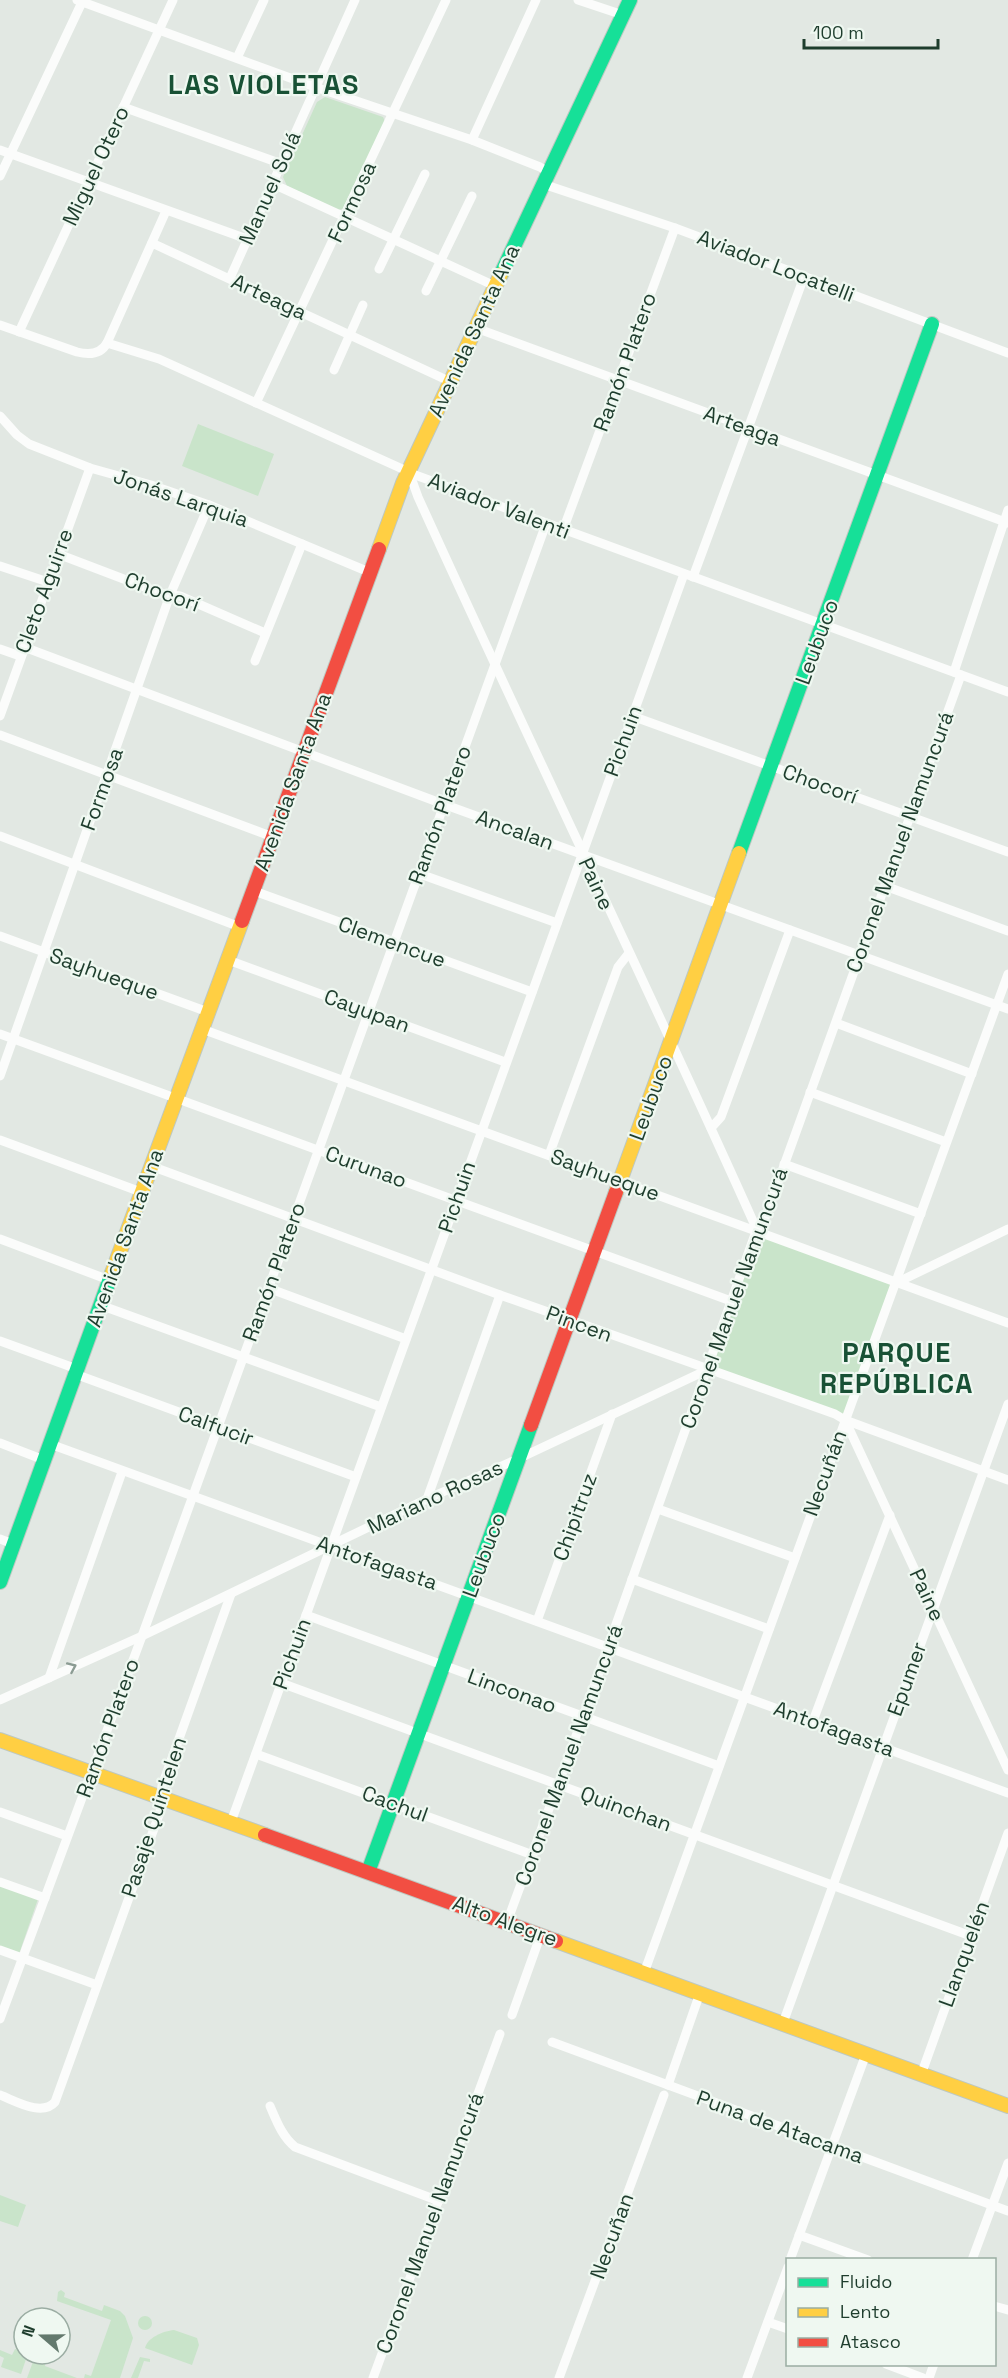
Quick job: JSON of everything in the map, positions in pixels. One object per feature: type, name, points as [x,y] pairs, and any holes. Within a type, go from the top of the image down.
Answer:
[{"type":"main road","name":"Avenida Santa Ana","points":[[0,1582],[7,1541],[50,1444],[141,1192],[254,891],[303,751],[408,471],[630,0]]},
{"type":"main road","name":"Leubuco","points":[[368,1872],[932,324]]},
{"type":"main road","name":"Alto Alegre","points":[[0,1740],[507,1922],[1008,2106]]},
{"type":"street","name":"Miguel Otero","points":[[19,332],[173,0]]},
{"type":"street","points":[[237,58],[264,0]]},
{"type":"street","name":"Manuel Solá","points":[[230,278],[356,0]]},
{"type":"street","name":"Formosa","points":[[256,403],[446,0]]},
{"type":"street","points":[[472,140],[536,0]]},
{"type":"street","points":[[578,0],[623,15]]},
{"type":"street","name":"Aviador Locatelli","points":[[81,1],[315,87],[472,140],[540,166],[545,178],[1008,353]]},
{"type":"street","points":[[0,176],[81,1]]},
{"type":"street","points":[[123,108],[282,164]]},
{"type":"street","name":"Arteaga","points":[[0,150],[247,239]]},
{"type":"street","points":[[379,269],[424,174]]},
{"type":"street","points":[[273,184],[495,286]]},
{"type":"street","points":[[426,291],[472,196]]},
{"type":"street","points":[[0,326],[83,354],[100,351],[107,342],[166,211]]},
{"type":"street","name":"Ramón Platero","points":[[563,530],[675,228]]},
{"type":"street","name":"Arteaga","points":[[152,243],[451,382]]},
{"type":"street","name":"Pichuin","points":[[231,1822],[632,716],[748,428],[804,277]]},
{"type":"street","points":[[334,370],[363,305]]},
{"type":"street","name":"Arteaga","points":[[476,328],[1006,523]]},
{"type":"street","name":"Aviador Valenti","points":[[107,342],[159,359],[408,471],[546,524],[1008,692]]},
{"type":"street","name":"Jonás Larquia","points":[[0,416],[21,440],[90,468],[151,485],[209,505],[369,572]]},
{"type":"street","name":"Cleto Aguirre","points":[[0,716],[90,468]]},
{"type":"street","name":"Paine","points":[[408,471],[494,665],[757,1230]]},
{"type":"street","name":"Formosa","points":[[0,1076],[170,595],[209,505]]},
{"type":"street","name":"Coronel Manuel Namuncurá","points":[[507,1922],[583,1717],[731,1301],[757,1230],[764,1221],[885,886],[958,674],[1006,523],[1008,510]]},
{"type":"street","name":"Ramón Platero","points":[[0,2019],[546,524]]},
{"type":"street","points":[[255,661],[302,544]]},
{"type":"street","name":"Chocorí","points":[[58,554],[170,595],[180,596],[265,633]]},
{"type":"street","points":[[0,566],[48,582]]},
{"type":"street","name":"Ancalan","points":[[0,649],[22,652],[137,688],[443,804],[1008,1009]]},
{"type":"street","name":"Chocorí","points":[[632,716],[1008,852]]},
{"type":"street","points":[[0,735],[273,837]]},
{"type":"street","points":[[0,836],[240,927]]},
{"type":"street","points":[[420,874],[557,923]]},
{"type":"street","points":[[885,886],[1008,931]]},
{"type":"street","name":"Clemencue","points":[[254,891],[394,944],[532,992]]},
{"type":"street","points":[[711,1128],[720,1117],[790,930]]},
{"type":"street","name":"Sayhueque","points":[[0,936],[208,1012]]},
{"type":"street","points":[[549,1155],[618,967],[628,952]]},
{"type":"street","name":"Cayupan","points":[[228,960],[506,1062]]},
{"type":"street","name":"Necuñán","points":[[644,1972],[1008,974]]},
{"type":"street","points":[[836,1023],[972,1074]]},
{"type":"street","name":"Sayhueque","points":[[202,1029],[1008,1323]]},
{"type":"street","name":"Curunao","points":[[0,1034],[731,1301]]},
{"type":"street","points":[[810,1092],[946,1142]]},
{"type":"street","points":[[0,1140],[141,1192]]},
{"type":"street","points":[[784,1164],[921,1214]]},
{"type":"street","name":"Pincen","points":[[151,1166],[570,1321],[835,1414],[845,1420],[1008,1479]]},
{"type":"street","points":[[896,1283],[1008,1229]]},
{"type":"street","points":[[0,1239],[109,1280]]},
{"type":"street","points":[[268,1288],[406,1339]]},
{"type":"street","points":[[427,1499],[500,1295]]},
{"type":"street","points":[[100,1305],[381,1407]]},
{"type":"street","name":"Calfucir","points":[[0,1341],[217,1427],[356,1477]]},
{"type":"street","name":"Mariano Rosas","points":[[0,1700],[707,1370]]},
{"type":"street","name":"Epumer","points":[[783,2023],[1008,1404]]},
{"type":"street","name":"Chipitruz","points":[[537,1621],[612,1414]]},
{"type":"street","name":"Paine","points":[[845,1420],[1008,1770]]},
{"type":"street","points":[[0,1443],[44,1460]]},
{"type":"street","name":"Antofagasta","points":[[50,1444],[1008,1793]]},
{"type":"street","points":[[49,1678],[122,1472]]},
{"type":"street","points":[[658,1509],[795,1558]]},
{"type":"street","points":[[813,1721],[890,1515]]},
{"type":"street","points":[[632,1579],[769,1629]]},
{"type":"street","name":"Pasaje Quintelen","points":[[0,2096],[37,2108],[51,2107],[55,2102],[160,1812],[162,1786],[231,1594]]},
{"type":"street","name":"Linconao","points":[[306,1615],[719,1766]]},
{"type":"street","name":"Quinchan","points":[[282,1683],[971,1936]]},
{"type":"street","name":"Cachul","points":[[256,1754],[533,1855]]},
{"type":"street","points":[[0,1812],[67,1836]]},
{"type":"street","name":"Llanquelén","points":[[921,2074],[1008,1833]]},
{"type":"street","points":[[0,1882],[45,1898]]},
{"type":"street","points":[[512,2015],[541,1935]]},
{"type":"street","points":[[0,1950],[97,1985]]},
{"type":"street","points":[[668,2085],[700,1993]]},
{"type":"street","name":"Coronel Manuel Namuncurá","points":[[373,2378],[500,2034]]},
{"type":"street","name":"Puna de Atacama","points":[[552,2042],[1008,2211]]},
{"type":"street","points":[[790,2258],[866,2054]]},
{"type":"street","name":"Necuñan","points":[[559,2378],[664,2095]]},
{"type":"street","points":[[270,2106],[280,2130],[296,2147],[439,2201]]},
{"type":"street","points":[[972,2258],[1008,2163]]},
{"type":"street","points":[[800,2235],[861,2258]]},
{"type":"street","points":[[747,2378],[786,2272]]},
{"type":"street","points":[[768,2322],[786,2328]]},
{"type":"street","points":[[891,2366],[923,2378]]},
{"type":"green space","points":[[325,97],[383,117],[386,124],[346,208],[338,210],[287,186],[283,177],[317,102]]},
{"type":"green space","points":[[198,424],[274,454],[258,496],[182,466]]},
{"type":"green space","points":[[757,1230],[896,1283],[845,1420],[707,1370]]},
{"type":"green space","points":[[0,1885],[38,1899],[19,1954],[0,1947]]},
{"type":"green space","points":[[0,2195],[26,2205],[18,2227],[0,2221]]},
{"type":"green space","points":[[61,2290],[65,2293],[64,2297],[102,2311],[104,2305],[120,2311],[125,2316],[133,2338],[120,2378],[84,2378],[85,2374],[91,2376],[111,2320],[57,2301],[58,2292]]},
{"type":"green space","points":[[145,2316],[150,2318],[152,2323],[150,2328],[145,2330],[140,2328],[138,2323],[140,2318]]},
{"type":"green space","points":[[174,2330],[197,2338],[199,2345],[192,2365],[145,2348],[146,2344],[156,2336]]},
{"type":"green space","points":[[0,2350],[12,2355],[12,2366],[24,2366],[21,2374],[1,2367],[4,2358],[0,2356]]},
{"type":"green space","points":[[140,2357],[150,2359],[150,2362],[144,2361],[138,2378],[131,2378]]},
{"type":"green space","points":[[31,2366],[45,2366],[77,2378],[27,2378]]},
{"type":"traffic: fast","points":[[501,274],[630,0]]},
{"type":"traffic: fast","points":[[739,853],[932,324]]},
{"type":"traffic: fast","points":[[0,1582],[112,1273]]},
{"type":"traffic: fast","points":[[368,1872],[531,1425]]},
{"type":"traffic: slow","points":[[379,549],[403,483],[501,274]]},
{"type":"traffic: slow","points":[[616,1192],[739,853]]},
{"type":"traffic: slow","points":[[112,1273],[242,921]]},
{"type":"traffic: slow","points":[[0,1740],[265,1835]]},
{"type":"traffic: slow","points":[[556,1941],[1008,2106]]},
{"type":"traffic: jam","points":[[242,921],[379,549]]},
{"type":"traffic: jam","points":[[531,1425],[616,1192]]},
{"type":"traffic: jam","points":[[265,1835],[556,1941]]},
{"type":"district","name":"LAS VIOLETAS","points":[[264,85]]},
{"type":"district","name":"PARQUE REPÚBLICA","points":[[897,1368]]}]
